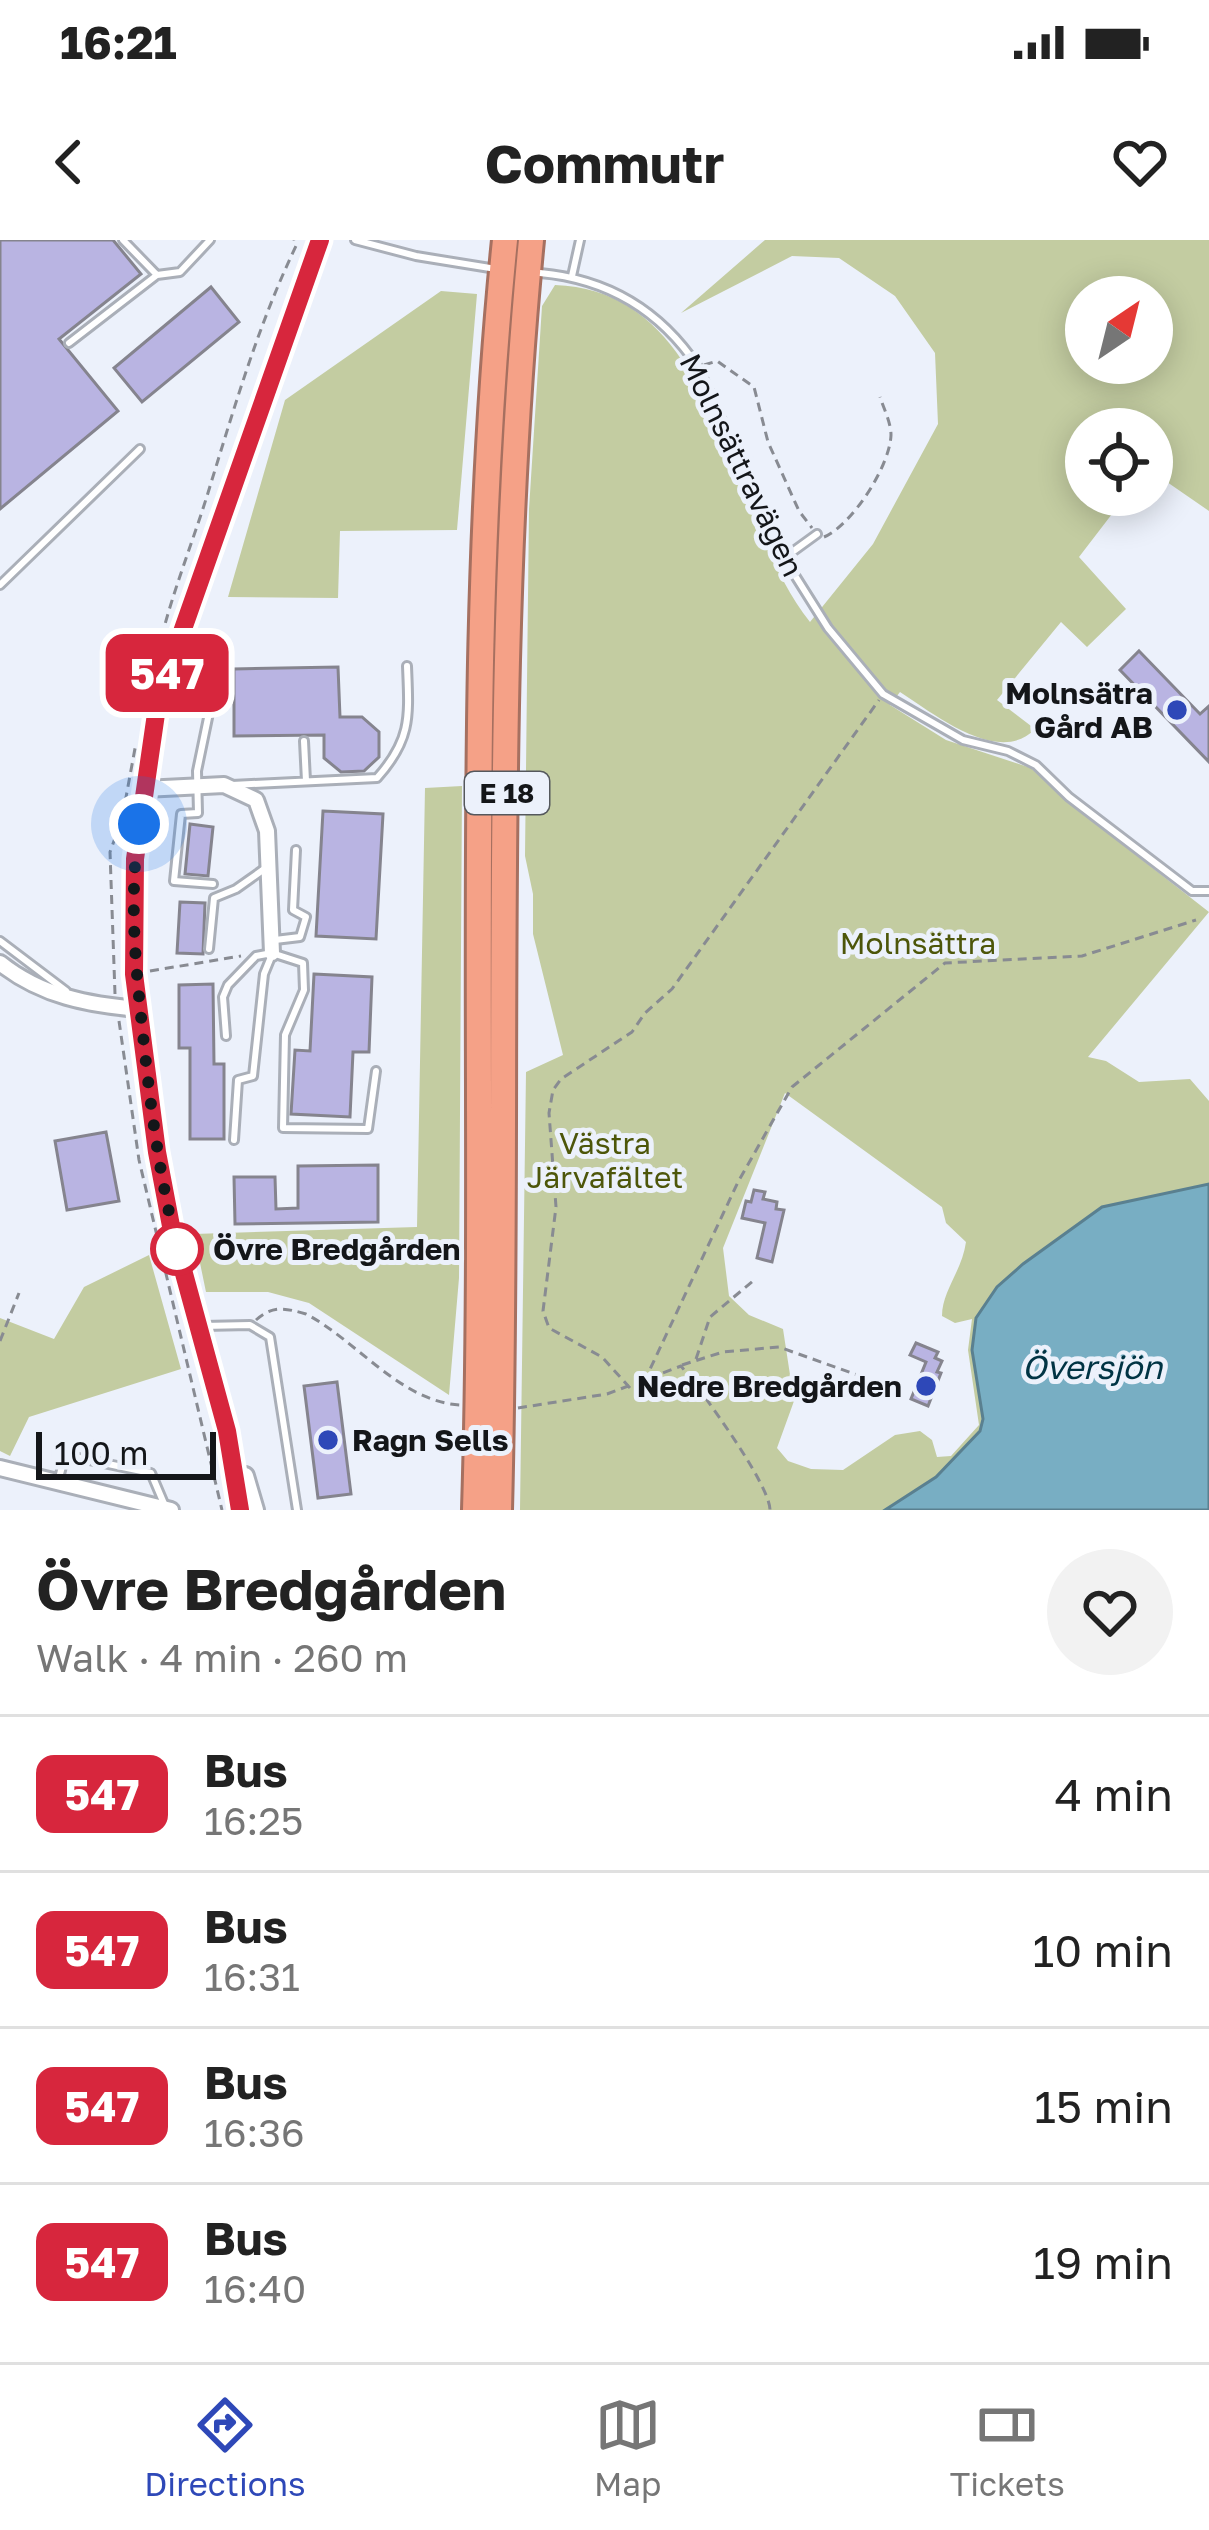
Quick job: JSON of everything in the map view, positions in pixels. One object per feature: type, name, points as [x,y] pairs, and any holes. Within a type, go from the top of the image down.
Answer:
[{"type":"highway","name":"E 18","points":[[475,1510],[469,1409],[481,607],[492,368],[506,240]]},
{"type":"highway","name":"E 18","points":[[500,1510],[508,615],[518,370],[531,240]]},
{"type":"highway","points":[[460,1510],[469,1409]]},
{"type":"street","points":[[255,1510],[227,1431],[171,1226],[157,1152],[134,974],[135,859],[158,700],[320,240]]},
{"type":"street","points":[[144,789],[224,785],[256,800],[267,831],[272,948]]},
{"type":"street","points":[[0,963],[33,986],[78,1000],[140,1009]]},
{"type":"street","points":[[227,1431],[240,1510]]},
{"type":"street","points":[[0,1468],[122,1504],[168,1510]]},
{"type":"lane","points":[[124,240],[157,275]]},
{"type":"lane","points":[[69,343],[157,275],[180,272],[210,240]]},
{"type":"lane","points":[[355,240],[490,268]]},
{"type":"lane","points":[[572,276],[580,240]]},
{"type":"lane","name":"Molnsättravägen","points":[[540,273],[572,276],[617,291],[650,312],[682,343],[698,367],[784,558],[828,628],[883,694],[963,740],[1008,751],[1036,765],[1192,890],[1209,891]]},
{"type":"lane","points":[[0,585],[140,449]]},
{"type":"lane","points":[[784,558],[818,535]]},
{"type":"lane","points":[[214,884],[174,881],[181,814],[198,813],[201,750],[220,660]]},
{"type":"lane","points":[[224,785],[377,778],[397,756],[409,722],[407,666]]},
{"type":"lane","points":[[304,741],[306,781]]},
{"type":"lane","points":[[226,1036],[223,997],[228,985],[256,956],[300,937],[306,916],[293,910],[296,850]]},
{"type":"lane","points":[[209,949],[214,898],[236,890],[270,866]]},
{"type":"lane","points":[[0,941],[78,1000]]},
{"type":"lane","points":[[272,948],[303,963],[304,990],[285,1035],[283,1128],[368,1129],[376,1071]]},
{"type":"lane","points":[[234,1140],[238,1080],[253,1076],[272,948]]},
{"type":"lane","points":[[199,1326],[250,1324],[270,1337],[297,1510]]},
{"type":"lane","points":[[58,1482],[65,1455],[152,1473],[168,1510]]},
{"type":"path","points":[[698,367],[717,361],[754,387],[776,460],[799,511],[825,538],[841,530],[874,482],[891,432],[880,397]]},
{"type":"path","points":[[630,1388],[602,1357],[549,1328],[543,1311],[556,1207],[549,1113],[553,1090],[561,1079],[632,1032],[672,989],[883,694]]},
{"type":"path","points":[[644,1382],[738,1182],[791,1088],[945,963],[1082,956],[1196,920]]},
{"type":"path","points":[[147,972],[272,948]]},
{"type":"path","points":[[117,1007],[139,1160],[222,1510]]},
{"type":"path","points":[[695,1361],[710,1317],[753,1281]]},
{"type":"path","points":[[0,1341],[19,1293]]},
{"type":"path","points":[[250,1324],[269,1309],[306,1314],[415,1391],[469,1409]]},
{"type":"path","points":[[515,1408],[630,1388],[723,1352],[779,1347],[877,1382]]},
{"type":"path","points":[[680,1366],[739,1450],[770,1500],[770,1510]]},
{"type":"green space","points":[[765,240],[1209,240],[1209,511],[1173,486],[1173,408],[1065,408],[1065,516],[1110,516],[1079,557],[1126,609],[1087,647],[1061,622],[997,700],[1035,729],[1020,739],[985,740],[966,733],[900,692],[890,705],[946,740],[1031,768],[1209,912],[1088,1057],[1106,1061],[1139,1082],[1190,1079],[1209,1101],[1209,1184],[1183,1190],[1209,1510],[520,1510],[526,1072],[563,1055],[533,934],[533,894],[525,856],[529,509],[542,306],[555,285],[610,297],[653,325],[686,367],[713,417],[782,578],[810,622],[873,544],[938,424],[935,353],[895,296],[839,258],[792,256],[681,313]],"holes":[[[785,1093],[942,1207],[946,1223],[966,1242],[942,1316],[955,1323],[972,1319],[968,1350],[979,1425],[951,1456],[937,1457],[932,1440],[920,1431],[895,1435],[843,1470],[811,1469],[788,1461],[777,1448],[794,1401],[783,1329],[749,1315],[729,1296],[723,1248]]]},
{"type":"green space","points":[[441,291],[477,294],[457,530],[340,531],[338,598],[228,597],[285,400]]},
{"type":"green space","points":[[462,786],[459,1278],[449,1395],[309,1303],[268,1292],[206,1292],[194,1234],[417,1227],[425,788]]},
{"type":"green space","points":[[149,1255],[181,1369],[29,1417],[10,1456],[0,1451],[0,1318],[54,1339],[84,1287]]},
{"type":"water","name":"Översjön","points":[[1209,1184],[1209,1510],[885,1510],[936,1477],[980,1431],[983,1419],[972,1350],[976,1318],[997,1287],[1102,1207]]},
{"type":"building","points":[[0,240],[113,240],[141,274],[59,339],[118,411],[0,509]]},
{"type":"building","points":[[211,287],[239,322],[142,402],[114,368]]},
{"type":"building","name":"Molnsätra Gård AB","points":[[1139,651],[1200,714],[1209,706],[1209,762],[1120,670]]},
{"type":"building","points":[[338,667],[340,717],[362,717],[379,732],[379,757],[364,771],[341,772],[324,758],[324,735],[234,736],[234,669]]},
{"type":"building","points":[[323,811],[383,814],[376,939],[316,936]]},
{"type":"building","points":[[190,824],[213,827],[208,876],[185,874]]},
{"type":"building","points":[[180,902],[205,903],[203,954],[177,953]]},
{"type":"building","points":[[314,974],[372,977],[369,1052],[353,1052],[350,1117],[291,1114],[295,1050],[310,1051]]},
{"type":"building","points":[[213,984],[214,1064],[224,1064],[224,1139],[190,1139],[190,1048],[179,1048],[179,985]]},
{"type":"building","points":[[106,1132],[119,1201],[67,1210],[55,1141]]},
{"type":"building","points":[[378,1165],[378,1222],[235,1224],[234,1177],[275,1177],[276,1209],[298,1208],[298,1166]]},
{"type":"building","points":[[754,1190],[765,1192],[763,1199],[777,1202],[776,1209],[784,1210],[772,1262],[757,1258],[765,1223],[742,1218]]},
{"type":"building","points":[[916,1343],[938,1352],[935,1358],[942,1361],[928,1406],[911,1399],[926,1362],[910,1355]]},
{"type":"building","name":"Ragn Sells","points":[[337,1382],[351,1494],[318,1498],[304,1386]]},
{"type":"bus line","name":"547","points":[[240,1510],[227,1431],[171,1226],[157,1152],[134,974],[135,859],[158,700],[320,240]]},
{"type":"place","name":"Molnsätra Gård AB","points":[[1177,710]]},
{"type":"place","name":"Övre Bredgården","points":[[177,1249]]},
{"type":"place","name":"Nedre Bredgården","points":[[926,1386]]},
{"type":"place","name":"Ragn Sells","points":[[328,1440]]},
{"type":"route","points":[[139,824],[134,974],[157,1152],[181,1262],[177,1249]]},
{"type":"park label","name":"Molnsättra","points":[[918,943]]},
{"type":"park label","name":"Västra Järvafältet","points":[[605,1160]]}]
